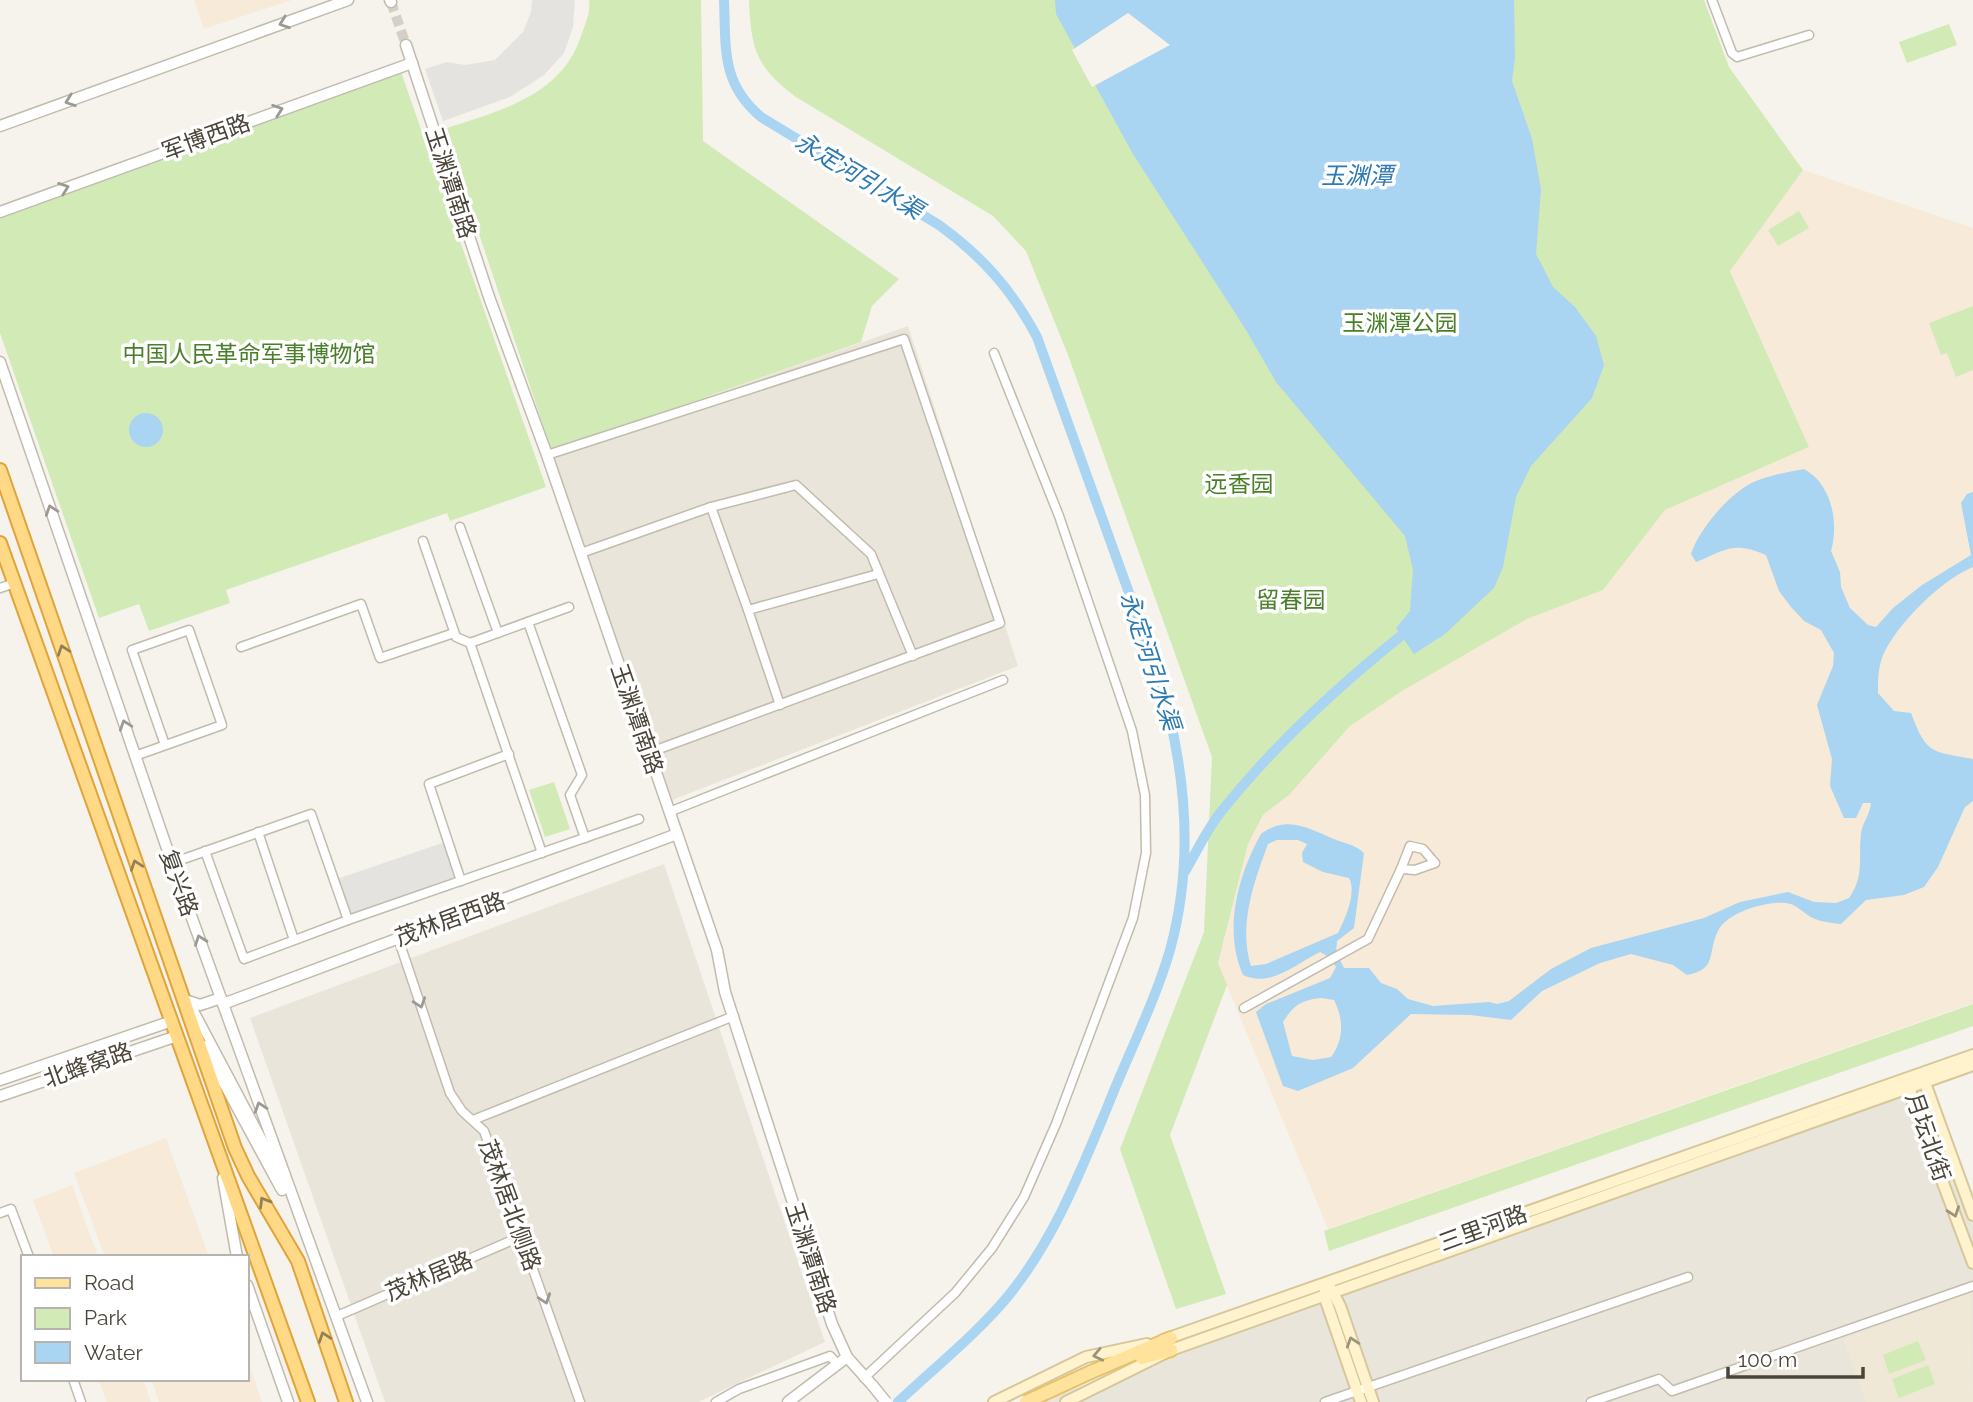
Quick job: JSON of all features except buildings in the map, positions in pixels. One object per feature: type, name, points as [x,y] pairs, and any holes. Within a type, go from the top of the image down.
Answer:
[{"type":"highway","name":"复兴路","points":[[0,470],[169,961],[244,1167],[298,1262],[346,1402]]},
{"type":"highway","points":[[0,543],[308,1402]]},
{"type":"main road","name":"三里河路","points":[[1066,1402],[1171,1344],[1909,1084],[1973,1055]]},
{"type":"main road","name":"三里河路","points":[[1909,1084],[1925,1083],[1973,1065]]},
{"type":"main road","name":"月坛北街","points":[[1925,1083],[1973,1215]]},
{"type":"main road","name":"月坛北街","points":[[1909,1084],[1973,1264]]},
{"type":"main road","points":[[1329,1290],[1362,1388],[1373,1402]]},
{"type":"main road","name":"三里河路","points":[[994,1402],[1086,1357],[1171,1344]]},
{"type":"main road","points":[[1026,1402],[1091,1372],[1171,1344]]},
{"type":"main road","points":[[1361,1402],[1362,1388]]},
{"type":"street","points":[[0,126],[348,0]]},
{"type":"street","points":[[1712,0],[1732,53],[1737,57],[1809,35]]},
{"type":"street","name":"玉渊潭南路","points":[[406,45],[489,297],[547,455],[717,950],[734,1016],[832,1324],[847,1357],[886,1402]]},
{"type":"street","name":"军博西路","points":[[0,212],[412,63]]},
{"type":"street","points":[[547,455],[905,339],[1000,623],[648,753]]},
{"type":"street","points":[[864,1378],[956,1293],[992,1248],[1024,1196],[1056,1124],[1133,918],[1146,853],[1146,795],[1132,732],[1059,516],[993,353]]},
{"type":"street","name":"复兴路","points":[[0,362],[285,1184],[309,1240],[367,1402]]},
{"type":"street","points":[[581,554],[711,507],[796,485],[871,554],[913,656]]},
{"type":"street","points":[[711,507],[780,705]]},
{"type":"street","points":[[460,527],[498,633]]},
{"type":"street","points":[[423,541],[456,637],[470,643],[569,607]]},
{"type":"street","points":[[748,610],[878,574]]},
{"type":"street","points":[[0,588],[15,583]]},
{"type":"street","points":[[241,647],[361,604],[380,658],[454,633]]},
{"type":"street","points":[[528,622],[582,775],[570,795],[584,838]]},
{"type":"street","points":[[135,756],[222,726],[189,630],[132,650],[165,745]]},
{"type":"street","points":[[470,643],[542,853]]},
{"type":"street","points":[[668,812],[1003,680]]},
{"type":"street","points":[[461,881],[429,783],[509,754]]},
{"type":"street","points":[[172,863],[311,814],[348,920]]},
{"type":"street","points":[[205,851],[244,959],[639,819]]},
{"type":"street","points":[[258,832],[294,940]]},
{"type":"street","name":"茂林居西路","points":[[188,1000],[200,1005],[222,1001],[677,834]]},
{"type":"street","points":[[1244,1007],[1368,939],[1401,869]]},
{"type":"street","name":"茂林居北侧路","points":[[398,938],[450,1093],[484,1131],[580,1402]]},
{"type":"street","points":[[169,961],[285,1184]]},
{"type":"street","points":[[473,1120],[734,1016]]},
{"type":"street","name":"北蜂窝路","points":[[0,1080],[172,1021]]},
{"type":"street","points":[[191,1022],[309,1240]]},
{"type":"street","points":[[152,1027],[156,1042]]},
{"type":"street","name":"北蜂窝路","points":[[0,1096],[177,1036]]},
{"type":"street","points":[[219,1153],[237,1255]]},
{"type":"street","points":[[0,1213],[11,1209],[28,1255]]},
{"type":"street","name":"茂林居路","points":[[337,1316],[522,1236]]},
{"type":"street","points":[[1325,1402],[1688,1276]]},
{"type":"street","points":[[1591,1402],[1659,1379],[1672,1391],[1973,1286]]},
{"type":"street","points":[[248,1288],[288,1402]]},
{"type":"street","points":[[716,1402],[738,1389],[830,1356],[838,1365]]},
{"type":"street","points":[[788,1402],[847,1357]]},
{"type":"street","points":[[74,1381],[81,1402]]},
{"type":"shaded area","points":[[194,0],[292,0],[204,29]]},
{"type":"shaded area","points":[[532,0],[575,0],[573,27],[564,53],[544,75],[510,97],[443,121],[425,69],[447,62],[465,65],[495,60],[523,32],[531,12]]},
{"type":"shaded area","points":[[1803,170],[1973,228],[1973,1003],[1328,1229],[1218,964],[1248,844],[1263,815],[1289,795],[1350,726],[1402,691],[1527,619],[1603,590],[1665,510],[1809,447],[1730,270]]},
{"type":"shaded area","points":[[908,326],[1018,666],[672,800],[552,452]]},
{"type":"shaded area","points":[[451,840],[465,880],[348,920],[334,880]]},
{"type":"shaded area","points":[[664,864],[825,1342],[698,1402],[385,1402],[250,1018]]},
{"type":"shaded area","points":[[1925,1083],[1973,1209],[1973,1402],[1038,1402]]},
{"type":"shaded area","points":[[166,1138],[208,1255],[104,1255],[74,1173]]},
{"type":"shaded area","points":[[72,1185],[97,1255],[53,1255],[33,1200]]},
{"type":"shaded area","points":[[1971,1293],[1973,1402],[1866,1402],[1843,1339]]},
{"type":"shaded area","points":[[248,1362],[262,1402],[159,1402],[152,1381],[248,1381]]},
{"type":"shaded area","points":[[99,1381],[144,1381],[151,1402],[107,1402]]},
{"type":"green space","points":[[589,0],[701,0],[703,141],[899,279],[872,306],[861,342],[552,452],[444,129],[525,99],[559,74],[572,57],[581,36]]},
{"type":"green space","name":"玉渊潭公园","points":[[749,0],[1704,0],[1729,67],[1803,170],[1730,271],[1809,447],[1665,510],[1603,590],[1527,619],[1402,691],[1350,726],[1289,795],[1263,815],[1248,844],[1218,963],[1227,985],[1170,1135],[1226,1294],[1176,1309],[1120,1149],[1204,932],[1212,757],[1068,355],[1026,251],[993,216],[796,97],[783,86],[758,56],[752,32]]},
{"type":"green space","points":[[1949,24],[1957,45],[1907,63],[1899,42]]},
{"type":"green space","name":"中国人民革命军事博物馆","points":[[401,72],[546,487],[450,521],[447,513],[226,590],[230,603],[149,631],[139,604],[99,618],[0,333],[0,212]]},
{"type":"green space","points":[[1799,211],[1809,228],[1778,246],[1768,230]]},
{"type":"green space","points":[[1973,306],[1973,370],[1956,377],[1947,353],[1941,355],[1929,323]]},
{"type":"green space","points":[[554,782],[570,829],[545,837],[529,790]]},
{"type":"green space","points":[[1973,1004],[1973,1026],[1329,1251],[1324,1231]]},
{"type":"green space","points":[[1918,1341],[1926,1360],[1889,1374],[1883,1355]]},
{"type":"green space","points":[[1928,1365],[1935,1384],[1899,1398],[1892,1379]]},
{"type":"water","name":"玉渊潭","points":[[1055,0],[1514,0],[1515,57],[1512,81],[1532,139],[1541,189],[1536,254],[1553,287],[1575,307],[1596,336],[1604,365],[1592,398],[1531,466],[1516,497],[1503,567],[1494,588],[1445,634],[1414,654],[1396,628],[1410,611],[1413,570],[1405,536],[1276,382],[1246,330],[1133,154],[1056,14]]},
{"type":"water","points":[[146,413],[158,418],[163,430],[158,442],[146,447],[134,442],[129,430],[134,418]]},
{"type":"water","points":[[1804,469],[1821,484],[1831,505],[1834,528],[1831,551],[1850,608],[1868,625],[1876,627],[1893,608],[1922,585],[1971,555],[1961,503],[1967,494],[1973,492],[1973,567],[1948,581],[1909,617],[1890,643],[1880,664],[1878,693],[1894,711],[1911,713],[1922,737],[1932,749],[1973,759],[1973,801],[1965,807],[1938,867],[1924,887],[1904,895],[1866,900],[1841,924],[1815,919],[1794,905],[1786,903],[1748,909],[1723,924],[1715,939],[1708,964],[1697,972],[1687,975],[1673,965],[1631,954],[1600,963],[1542,991],[1511,1020],[1470,1015],[1411,1014],[1353,1068],[1298,1091],[1283,1086],[1256,1012],[1266,1004],[1330,978],[1336,967],[1329,957],[1320,952],[1273,977],[1263,979],[1243,975],[1234,940],[1236,903],[1253,850],[1261,834],[1271,828],[1291,824],[1300,826],[1364,853],[1354,928],[1337,941],[1336,952],[1344,968],[1369,968],[1381,983],[1397,989],[1408,999],[1433,1006],[1489,1002],[1497,1004],[1509,1001],[1551,969],[1591,948],[1704,918],[1740,902],[1788,892],[1814,902],[1836,903],[1849,898],[1859,874],[1861,834],[1871,803],[1863,803],[1856,818],[1844,818],[1830,786],[1832,759],[1817,705],[1833,666],[1834,653],[1821,630],[1804,621],[1779,591],[1766,555],[1746,548],[1731,548],[1696,562],[1691,554],[1708,523],[1736,493],[1773,475]],"holes":[[[1277,840],[1298,840],[1307,844],[1302,853],[1303,862],[1323,872],[1349,878],[1351,898],[1338,933],[1266,964],[1251,966],[1246,935],[1249,904],[1268,844]],[[1322,998],[1334,1000],[1340,1015],[1340,1037],[1335,1050],[1331,1057],[1313,1060],[1292,1056],[1283,1022],[1299,1004]]]},
{"type":"pier","points":[[1128,13],[1170,45],[1092,87],[1072,50]]},
{"type":"waterway","name":"永定河引水渠","points":[[724,0],[728,64],[732,78],[748,104],[761,117],[955,237],[995,275],[1027,320],[1037,337],[1156,668],[1180,773],[1185,844],[1178,915],[1170,950],[1150,1007],[1077,1178],[1040,1250],[1009,1295],[970,1337],[898,1402]]},
{"type":"waterway","points":[[1184,873],[1215,820],[1283,741],[1329,697],[1402,635]]},
{"type":"tunnel","points":[[391,2],[406,45]]},
{"type":"park label","name":"远香园","points":[[1239,484]]},
{"type":"park label","name":"留春园","points":[[1291,600]]}]
